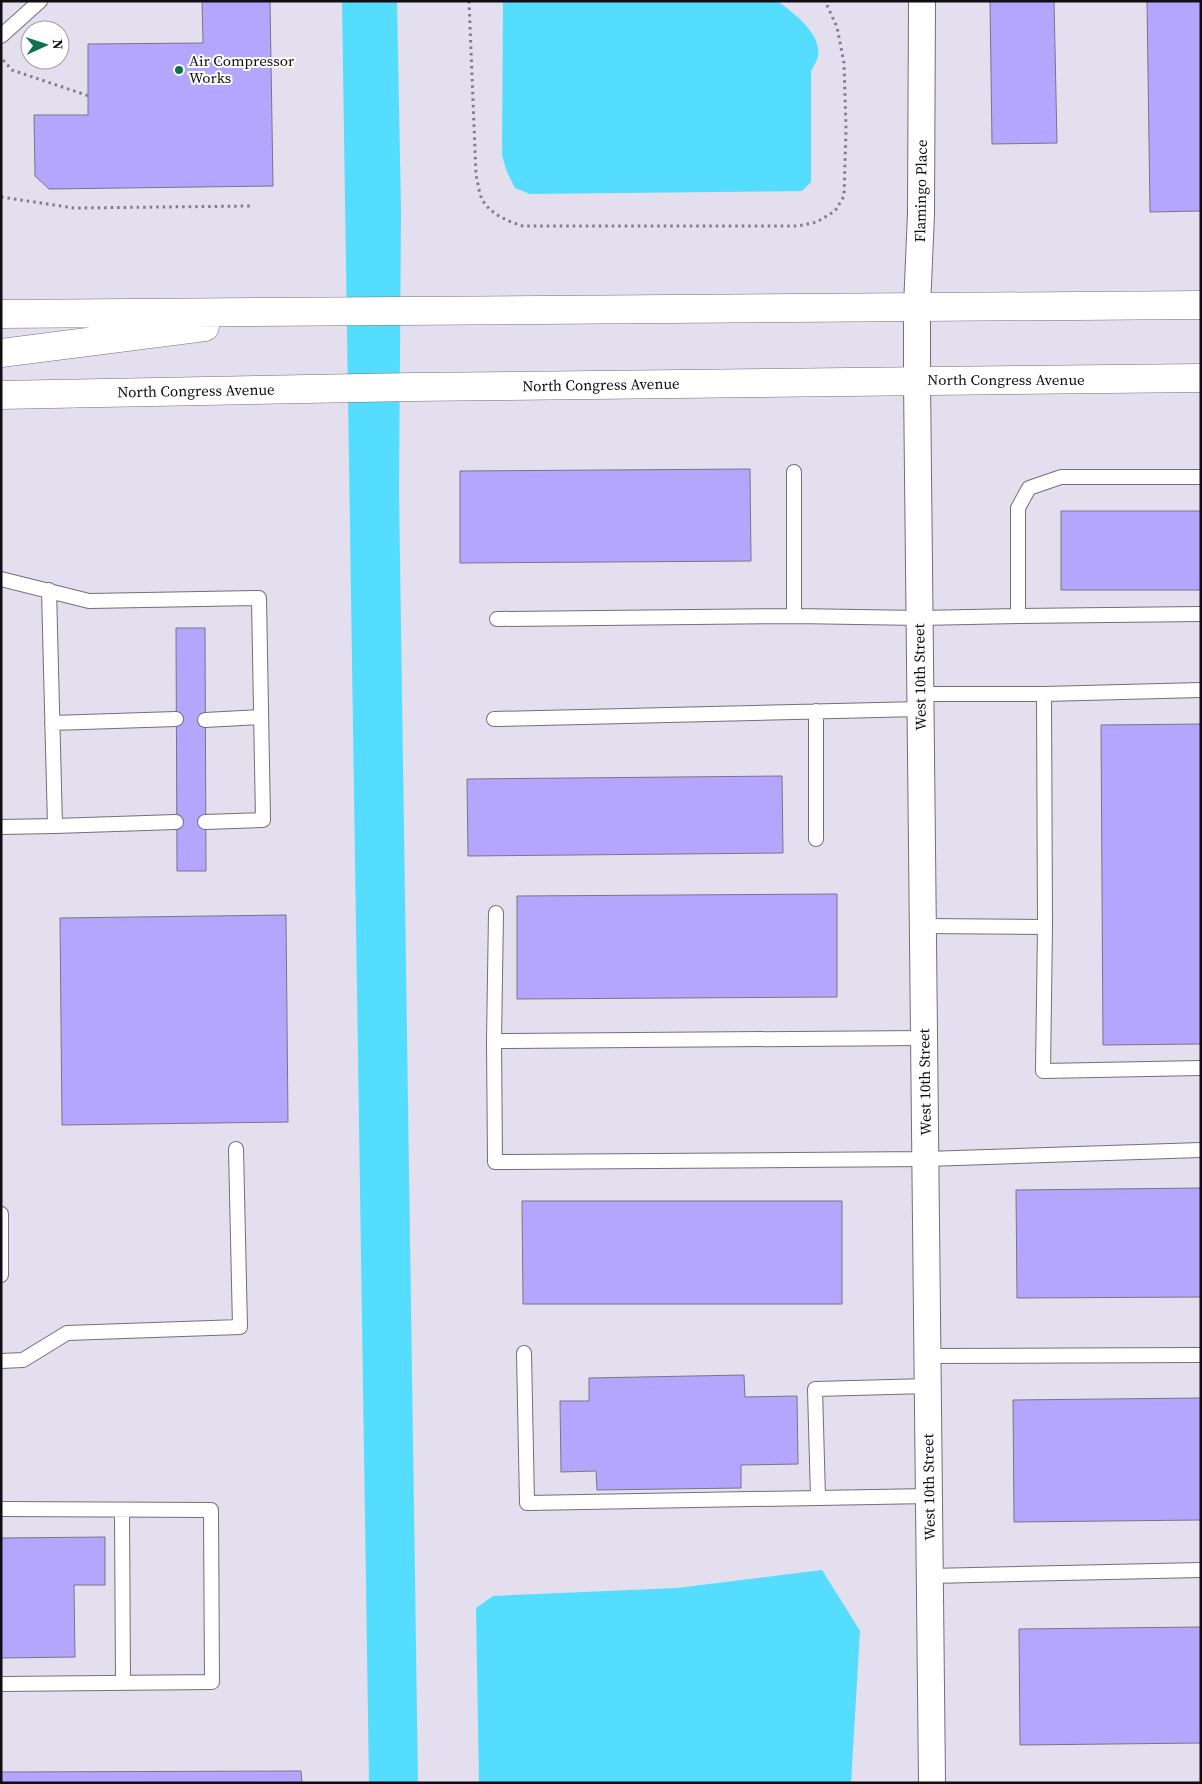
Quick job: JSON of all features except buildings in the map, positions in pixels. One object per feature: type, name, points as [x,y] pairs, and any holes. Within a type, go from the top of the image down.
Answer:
[{"type":"street","name":"Flamingo Place","points":[[917,380],[917,307],[921,214],[922,1]]},
{"type":"street","points":[[1,314],[1201,304]]},
{"type":"street","points":[[1,353],[332,311]]},
{"type":"street","name":"North Congress Avenue","points":[[1,395],[335,388],[1201,378]]},
{"type":"street","name":"West 10th Street","points":[[917,380],[932,1783]]},
{"type":"lane","points":[[1,36],[40,1]]},
{"type":"lane","points":[[794,472],[794,616]]},
{"type":"lane","points":[[1018,616],[1018,508],[1030,488],[1061,477],[1201,477]]},
{"type":"lane","points":[[1,579],[89,601],[259,598],[263,820],[205,822]]},
{"type":"lane","points":[[49,590],[55,826]]},
{"type":"lane","points":[[498,619],[794,616],[920,618],[1201,614]]},
{"type":"lane","points":[[494,719],[816,712],[920,702],[1044,694],[1201,690]]},
{"type":"lane","points":[[1044,694],[1045,927],[1043,1071],[1201,1068]]},
{"type":"lane","points":[[816,712],[816,839]]},
{"type":"lane","points":[[205,720],[261,718]]},
{"type":"lane","points":[[52,723],[176,719]]},
{"type":"lane","points":[[1,827],[176,822]]},
{"type":"lane","points":[[496,913],[495,1162],[926,1159],[1201,1150]]},
{"type":"lane","points":[[923,926],[1045,927]]},
{"type":"lane","points":[[494,1041],[924,1038]]},
{"type":"lane","points":[[1,1361],[23,1360],[67,1333],[240,1327],[236,1149]]},
{"type":"lane","points":[[1,1214],[1,1276]]},
{"type":"lane","points":[[524,1353],[527,1503],[929,1496]]},
{"type":"lane","points":[[928,1356],[1201,1355]]},
{"type":"lane","points":[[818,1498],[815,1389],[928,1386]]},
{"type":"lane","points":[[1,1509],[211,1510],[212,1558],[212,1682],[1,1684]]},
{"type":"lane","points":[[122,1510],[123,1683]]},
{"type":"lane","points":[[930,1576],[1201,1570]]},
{"type":"path","points":[[469,1],[476,175],[482,199],[494,213],[508,221],[523,226],[798,226],[817,222],[835,211],[844,196],[846,129],[844,63],[837,27],[825,1]]},
{"type":"path","points":[[1,57],[12,70],[89,96]]},
{"type":"path","points":[[1,196],[74,208],[251,206]]},
{"type":"water","points":[[342,1],[397,1],[401,210],[399,491],[418,1783],[369,1783]]},
{"type":"water","points":[[503,1],[777,1],[805,24],[816,40],[818,48],[818,56],[811,71],[811,182],[802,191],[530,194],[515,188],[507,172],[502,155]]},
{"type":"water","points":[[822,1570],[860,1631],[851,1783],[479,1783],[476,1608],[493,1596],[677,1588]]},
{"type":"place","name":"Air Compressor Works","points":[[179,70]]}]
